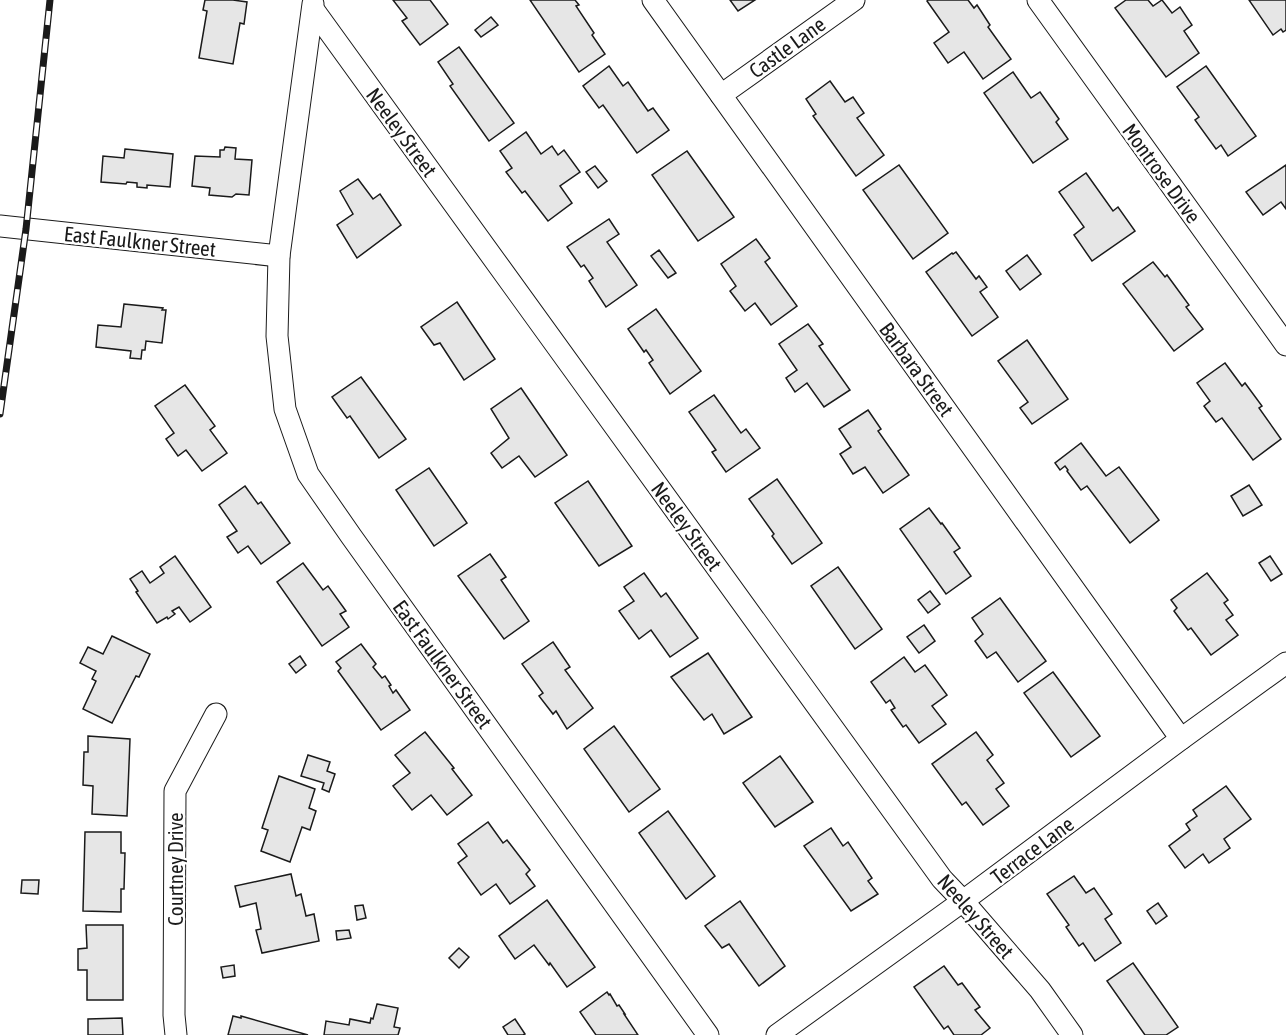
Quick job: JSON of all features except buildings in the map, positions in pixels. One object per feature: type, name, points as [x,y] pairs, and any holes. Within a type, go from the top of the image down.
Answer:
[{"type":"street","name":"Barbara Street","points":[[653,0],[1181,739]]},
{"type":"street","name":"Castle Lane","points":[[721,95],[854,0]]},
{"type":"street","name":"Montrose Drive","points":[[1038,0],[1286,345]]},
{"type":"street","name":"East Faulkner Street","points":[[313,4],[279,256],[277,336],[285,409],[308,474],[708,1035]]},
{"type":"street","name":"Neeley Street","points":[[313,4],[942,879],[1040,990],[1072,1035]]},
{"type":"street","name":"East Faulkner Street","points":[[0,226],[279,256]]},
{"type":"street","name":"Terrace Lane","points":[[777,1035],[1286,663]]},
{"type":"street","name":"Courtney Drive","points":[[176,1035],[174,1015],[175,791],[216,714]]},
{"type":"railway","points":[[0,414],[26,229],[50,0]]}]
